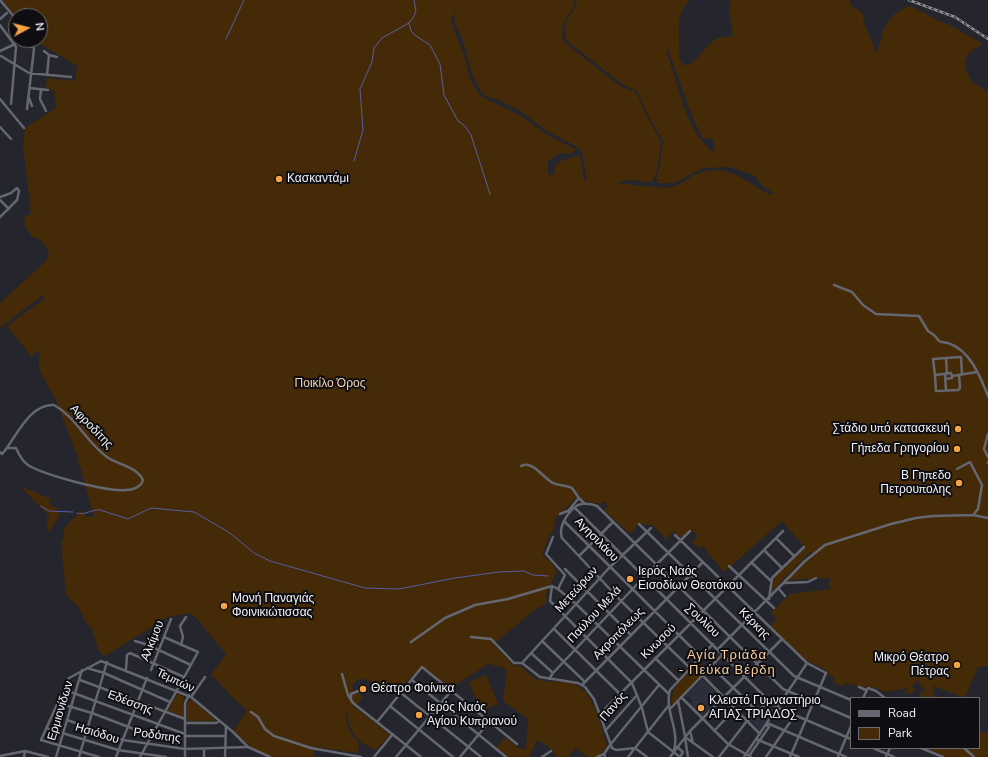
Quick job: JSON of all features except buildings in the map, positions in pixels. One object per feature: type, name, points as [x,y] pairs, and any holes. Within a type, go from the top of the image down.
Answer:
[{"type":"street","points":[[0,0],[8,9]]},
{"type":"street","points":[[0,18],[7,13]]},
{"type":"street","points":[[0,25],[8,35]]},
{"type":"street","points":[[12,104],[16,48]]},
{"type":"street","points":[[27,110],[34,48]]},
{"type":"street","points":[[44,51],[49,55],[57,57]]},
{"type":"street","points":[[0,55],[31,74],[71,77]]},
{"type":"street","points":[[0,55],[0,60]]},
{"type":"street","points":[[47,75],[49,55]]},
{"type":"street","points":[[30,88],[48,90]]},
{"type":"street","points":[[41,89],[40,99],[46,111]]},
{"type":"street","points":[[28,98],[32,106]]},
{"type":"street","points":[[0,99],[24,128]]},
{"type":"street","points":[[0,127],[11,139]]},
{"type":"street","points":[[0,196],[18,188],[18,199],[0,216]]},
{"type":"street","points":[[0,200],[8,209]]},
{"type":"street","points":[[834,285],[852,292],[863,305],[876,314],[919,316],[928,331],[939,341],[948,343],[964,352],[974,365],[988,396]]},
{"type":"street","points":[[960,357],[961,375],[960,388],[958,390],[936,391],[934,375],[933,359],[960,357]]},
{"type":"street","points":[[946,358],[946,391]]},
{"type":"street","points":[[945,379],[952,378],[952,376],[977,372]]},
{"type":"street","points":[[934,375],[951,373],[952,376]]},
{"type":"street","name":"Αφροδίτης","points":[[0,452],[2,454],[31,415],[43,406],[54,405],[70,416],[106,456],[140,475],[143,480],[142,484],[127,490],[112,490],[34,468],[20,457],[16,448],[7,448]]},
{"type":"street","points":[[988,434],[984,450],[988,457]]},
{"type":"street","points":[[957,469],[970,462],[982,485],[978,509],[973,515]]},
{"type":"street","points":[[521,466],[525,464],[531,465],[544,477],[555,484],[572,488],[585,504]]},
{"type":"street","points":[[568,511],[580,498]]},
{"type":"street","points":[[560,514],[585,504],[597,506],[757,664],[788,692],[850,718]]},
{"type":"street","points":[[575,508],[564,521],[560,529],[564,541],[621,601],[690,668]]},
{"type":"street","name":"Σουλίου","points":[[575,508],[622,556],[778,708],[850,739]]},
{"type":"street","points":[[718,649],[815,551],[825,545],[843,538],[916,518],[973,515],[988,518]]},
{"type":"street","name":"Αγησιλάου","points":[[564,521],[701,657]]},
{"type":"street","points":[[579,556],[613,522]]},
{"type":"street","name":"Κέρκης","points":[[639,524],[797,678],[850,700]]},
{"type":"street","name":"Μετεώρων","points":[[522,663],[610,567],[651,528]]},
{"type":"street","name":"Παύλου Μελά","points":[[549,679],[644,576],[657,565],[690,531]]},
{"type":"street","name":"Κνωσού","points":[[600,714],[632,683],[678,634],[691,623],[783,531]]},
{"type":"street","points":[[675,534],[754,613],[807,663],[826,673],[791,755]]},
{"type":"street","points":[[553,537],[546,554],[565,575]]},
{"type":"street","points":[[776,538],[794,556]]},
{"type":"street","points":[[768,600],[771,581],[804,547]]},
{"type":"street","points":[[764,550],[782,568]]},
{"type":"street","name":"Ακροπόλεως","points":[[584,684],[703,562]]},
{"type":"street","points":[[751,562],[771,581]]},
{"type":"street","points":[[729,566],[768,600],[774,608]]},
{"type":"street","points":[[558,588],[566,571],[631,635]]},
{"type":"street","points":[[785,583],[808,582],[816,578]]},
{"type":"street","points":[[552,586],[549,600],[632,683],[642,708],[648,732],[680,757],[683,752],[677,747]]},
{"type":"street","points":[[411,642],[445,618],[475,605],[498,602],[552,586],[558,588],[576,604],[669,694]]},
{"type":"street","points":[[779,589],[785,596]]},
{"type":"street","points":[[181,645],[183,637],[180,626],[186,617]]},
{"type":"street","name":"Αλκίμου","points":[[151,670],[171,619]]},
{"type":"street","points":[[554,629],[620,694]]},
{"type":"street","points":[[140,757],[198,652],[164,637]]},
{"type":"street","points":[[471,637],[491,639],[514,663],[522,663],[537,676],[584,684]]},
{"type":"street","points":[[670,757],[690,731],[782,638]]},
{"type":"street","points":[[135,641],[191,665]]},
{"type":"street","points":[[542,641],[564,661],[584,684],[600,714],[610,745],[615,750],[635,748],[647,757]]},
{"type":"street","points":[[673,752],[676,739],[669,704],[669,694],[678,680],[713,644]]},
{"type":"street","points":[[126,669],[127,655],[130,653],[184,677]]},
{"type":"street","points":[[531,653],[553,673]]},
{"type":"street","points":[[670,708],[723,654]]},
{"type":"street","points":[[655,658],[678,680]]},
{"type":"street","points":[[79,757],[80,752],[107,662],[100,661],[69,678],[41,741],[60,746],[80,752],[99,757]]},
{"type":"street","name":"Τεμπών","points":[[107,662],[190,696],[220,720],[248,747],[264,756],[270,757]]},
{"type":"street","points":[[681,697],[728,744],[747,756],[754,742],[807,663]]},
{"type":"street","points":[[711,666],[757,711]]},
{"type":"street","points":[[86,668],[104,673],[170,702]]},
{"type":"street","points":[[377,722],[422,668],[517,744]]},
{"type":"street","name":"Ερμιονίδων","points":[[56,757],[83,670]]},
{"type":"street","points":[[342,674],[353,703],[419,756]]},
{"type":"street","points":[[703,676],[747,721],[765,734]]},
{"type":"street","points":[[185,757],[186,701],[205,677]]},
{"type":"street","name":"Αλκίμου","points":[[116,757],[147,678]]},
{"type":"street","points":[[80,680],[100,686],[185,719]]},
{"type":"street","points":[[412,680],[506,757]]},
{"type":"street","points":[[597,757],[604,755],[610,745],[642,708],[659,685]]},
{"type":"street","points":[[859,687],[876,691],[884,697]]},
{"type":"street","points":[[863,697],[867,689]]},
{"type":"street","name":"Εδέσσης","points":[[68,691],[96,700],[185,735],[225,736]]},
{"type":"street","points":[[348,691],[351,694]]},
{"type":"street","points":[[351,694],[358,691]]},
{"type":"street","points":[[396,757],[451,691]]},
{"type":"street","points":[[401,693],[481,757]]},
{"type":"street","points":[[350,698],[351,694]]},
{"type":"street","name":"Πανός","points":[[606,731],[637,695]]},
{"type":"street","points":[[719,757],[747,721],[769,700]]},
{"type":"street","points":[[678,701],[688,757]]},
{"type":"street","points":[[58,702],[92,713],[152,736]]},
{"type":"street","points":[[628,757],[669,704]]},
{"type":"street","points":[[390,706],[453,757]]},
{"type":"street","points":[[714,731],[735,709]]},
{"type":"street","points":[[250,712],[258,718],[265,729],[274,736],[310,748],[361,757]]},
{"type":"street","points":[[52,715],[58,716]]},
{"type":"street","points":[[766,757],[795,715]]},
{"type":"street","name":"Ροδόπης","points":[[68,720],[123,740],[148,744],[185,748],[248,747]]},
{"type":"street","points":[[185,723],[216,723],[220,720]]},
{"type":"street","points":[[460,757],[489,722]]},
{"type":"street","points":[[751,750],[757,745],[765,734],[769,727],[767,724]]},
{"type":"street","points":[[767,724],[784,730],[838,756],[846,757]]},
{"type":"street","points":[[225,757],[226,726]]},
{"type":"street","name":"Ησιόδου","points":[[46,728],[118,750],[166,757]]},
{"type":"street","points":[[838,756],[850,728]]},
{"type":"street","points":[[690,731],[693,743]]},
{"type":"street","points":[[374,757],[393,734]]},
{"type":"street","points":[[685,737],[713,757]]},
{"type":"street","points":[[756,739],[791,755],[799,757]]},
{"type":"street","points":[[754,742],[757,745]]},
{"type":"street","points":[[204,748],[204,757]]},
{"type":"street","points":[[875,749],[886,756],[894,757]]},
{"type":"street","points":[[923,749],[934,755],[943,757]]},
{"type":"street","points":[[965,749],[974,757]]},
{"type":"street","points":[[0,756],[26,751],[48,757]]},
{"type":"street","points":[[24,757],[26,751]]},
{"type":"street","points":[[542,757],[550,751]]},
{"type":"shaded area","points":[[702,679],[718,694],[714,698],[718,701],[702,716],[690,704],[693,701],[686,695]]},
{"type":"shaded area","points":[[767,705],[770,705],[773,710],[760,731],[750,720]]},
{"type":"green space","name":"Ποικίλο Όρος","points":[[2,0],[575,0],[571,11],[564,22],[562,32],[563,41],[621,87],[633,91],[638,96],[644,111],[661,142],[657,171],[652,182],[627,180],[617,183],[653,187],[672,187],[697,174],[718,170],[736,175],[770,195],[774,193],[762,186],[756,177],[729,167],[703,168],[674,183],[655,183],[659,181],[656,179],[660,166],[663,141],[639,95],[635,90],[622,84],[566,40],[566,22],[573,11],[577,0],[690,0],[684,6],[679,20],[679,59],[684,65],[689,64],[698,58],[714,40],[722,37],[733,36],[729,9],[731,0],[850,0],[851,6],[862,12],[865,26],[877,54],[886,24],[896,13],[911,6],[939,21],[950,25],[983,44],[971,51],[965,60],[965,67],[971,81],[988,92],[988,666],[978,667],[965,697],[933,686],[934,697],[922,697],[920,695],[922,690],[929,693],[920,685],[918,680],[911,687],[915,689],[911,694],[903,692],[908,690],[908,688],[887,692],[868,686],[864,688],[845,683],[844,687],[833,682],[834,677],[826,673],[826,670],[807,661],[770,626],[777,619],[771,613],[790,594],[830,589],[829,578],[788,580],[813,555],[810,552],[770,593],[773,578],[805,547],[782,521],[724,572],[703,545],[700,549],[692,542],[698,536],[691,529],[681,538],[674,531],[666,539],[652,525],[639,524],[630,534],[604,510],[608,506],[603,501],[600,505],[597,503],[584,501],[578,494],[578,497],[557,516],[552,534],[550,533],[542,555],[551,562],[557,572],[547,591],[546,604],[536,609],[492,645],[494,645],[516,667],[520,665],[534,678],[546,681],[571,683],[581,688],[586,693],[595,707],[607,747],[598,757],[588,757],[575,748],[569,757],[557,757],[548,746],[537,740],[529,757],[509,757],[496,748],[505,737],[518,748],[526,750],[528,719],[503,701],[507,671],[502,667],[491,665],[491,662],[451,688],[422,666],[395,694],[373,688],[372,682],[369,680],[360,679],[352,687],[354,693],[357,692],[363,697],[357,704],[352,705],[390,735],[376,750],[363,743],[356,737],[353,733],[346,713],[349,730],[359,743],[358,753],[315,747],[313,757],[272,757],[251,747],[234,731],[247,710],[237,702],[211,675],[226,654],[197,619],[190,613],[168,617],[105,656],[99,652],[92,629],[85,621],[79,608],[66,595],[61,543],[64,538],[64,528],[81,511],[84,512],[86,517],[94,517],[77,455],[56,401],[39,369],[39,352],[37,351],[31,356],[7,326],[43,300],[44,294],[0,328],[0,303],[46,261],[49,255],[43,243],[32,237],[24,224],[25,216],[31,214],[23,146],[25,128],[56,108],[54,90],[46,88],[47,78],[75,81],[77,66],[47,48],[48,8],[9,8]],"holes":[[[454,11],[455,24],[462,37],[472,74],[481,92],[487,97],[496,99],[522,112],[547,131],[579,148],[582,151],[587,181],[584,180],[580,155],[561,161],[554,167],[555,174],[548,175],[548,161],[560,153],[571,154],[577,150],[547,135],[521,116],[480,96],[469,77],[466,61],[451,22]],[[668,49],[689,108],[702,138],[711,138],[715,146],[713,152],[703,143],[689,119],[666,51]]]},
{"type":"green space","points":[[20,486],[51,499],[49,504],[57,508],[59,515],[49,533],[46,520],[50,517]]},
{"type":"green space","points":[[699,662],[707,669],[672,706],[673,693],[676,687],[684,676]]},
{"type":"green space","points":[[486,675],[498,704],[481,711],[469,682]]},
{"type":"green space","points":[[177,693],[183,696],[183,717],[168,711]]},
{"type":"green space","points":[[191,699],[214,719],[213,721],[187,721],[187,703]]},
{"type":"green space","points":[[980,732],[988,733],[988,757],[975,757],[967,749],[980,749]]},
{"type":"green space","points":[[929,749],[963,749],[973,757],[946,757]]},
{"type":"waterway","points":[[226,39],[244,0]]},
{"type":"waterway","points":[[354,161],[363,130],[360,89],[372,62],[374,48],[382,38],[409,23],[416,11],[414,0]]},
{"type":"waterway","points":[[409,23],[411,31],[430,45],[440,64],[444,95],[458,121],[464,125],[471,135],[490,194]]},
{"type":"waterway","points":[[41,506],[49,511],[73,512]]},
{"type":"waterway","points":[[77,513],[83,514],[94,510],[100,510],[128,519],[151,508],[194,512],[230,533],[254,553],[270,561],[365,588],[399,589],[455,578],[499,572],[524,571],[533,575],[548,576]]},
{"type":"railway","points":[[909,0],[955,17],[988,39]]},
{"type":"place","name":"Κασκαντάμι","points":[[279,179]]},
{"type":"place","name":"Στάδιο υπό κατασκευή","points":[[958,429]]},
{"type":"place","name":"Γήπεδα Γρηγορίου","points":[[957,449]]},
{"type":"place","name":"Β Γηπεδο Πετρουπολης","points":[[959,483]]},
{"type":"place","name":"Ιερός Ναός Εισοδίων Θεοτόκου","points":[[630,579]]},
{"type":"place","name":"Μονή Παναγιάς Φοινικιώτισσας","points":[[224,606]]},
{"type":"place","name":"Μικρό Θέατρο Πέτρας","points":[[957,665]]},
{"type":"place","name":"Θέατρο Φοίνικα","points":[[363,689]]},
{"type":"place","name":"Κλειστό Γυμναστήριο ΑΓΙΑΣ ΤΡΙΑΔΟΣ","points":[[701,708]]},
{"type":"place","name":"Ιερός Ναός Αγίου Κυπριανού","points":[[419,715]]},
{"type":"district","name":"Αγία Τριάδα - Πεύκα Βέρδη","points":[[727,664]]}]
